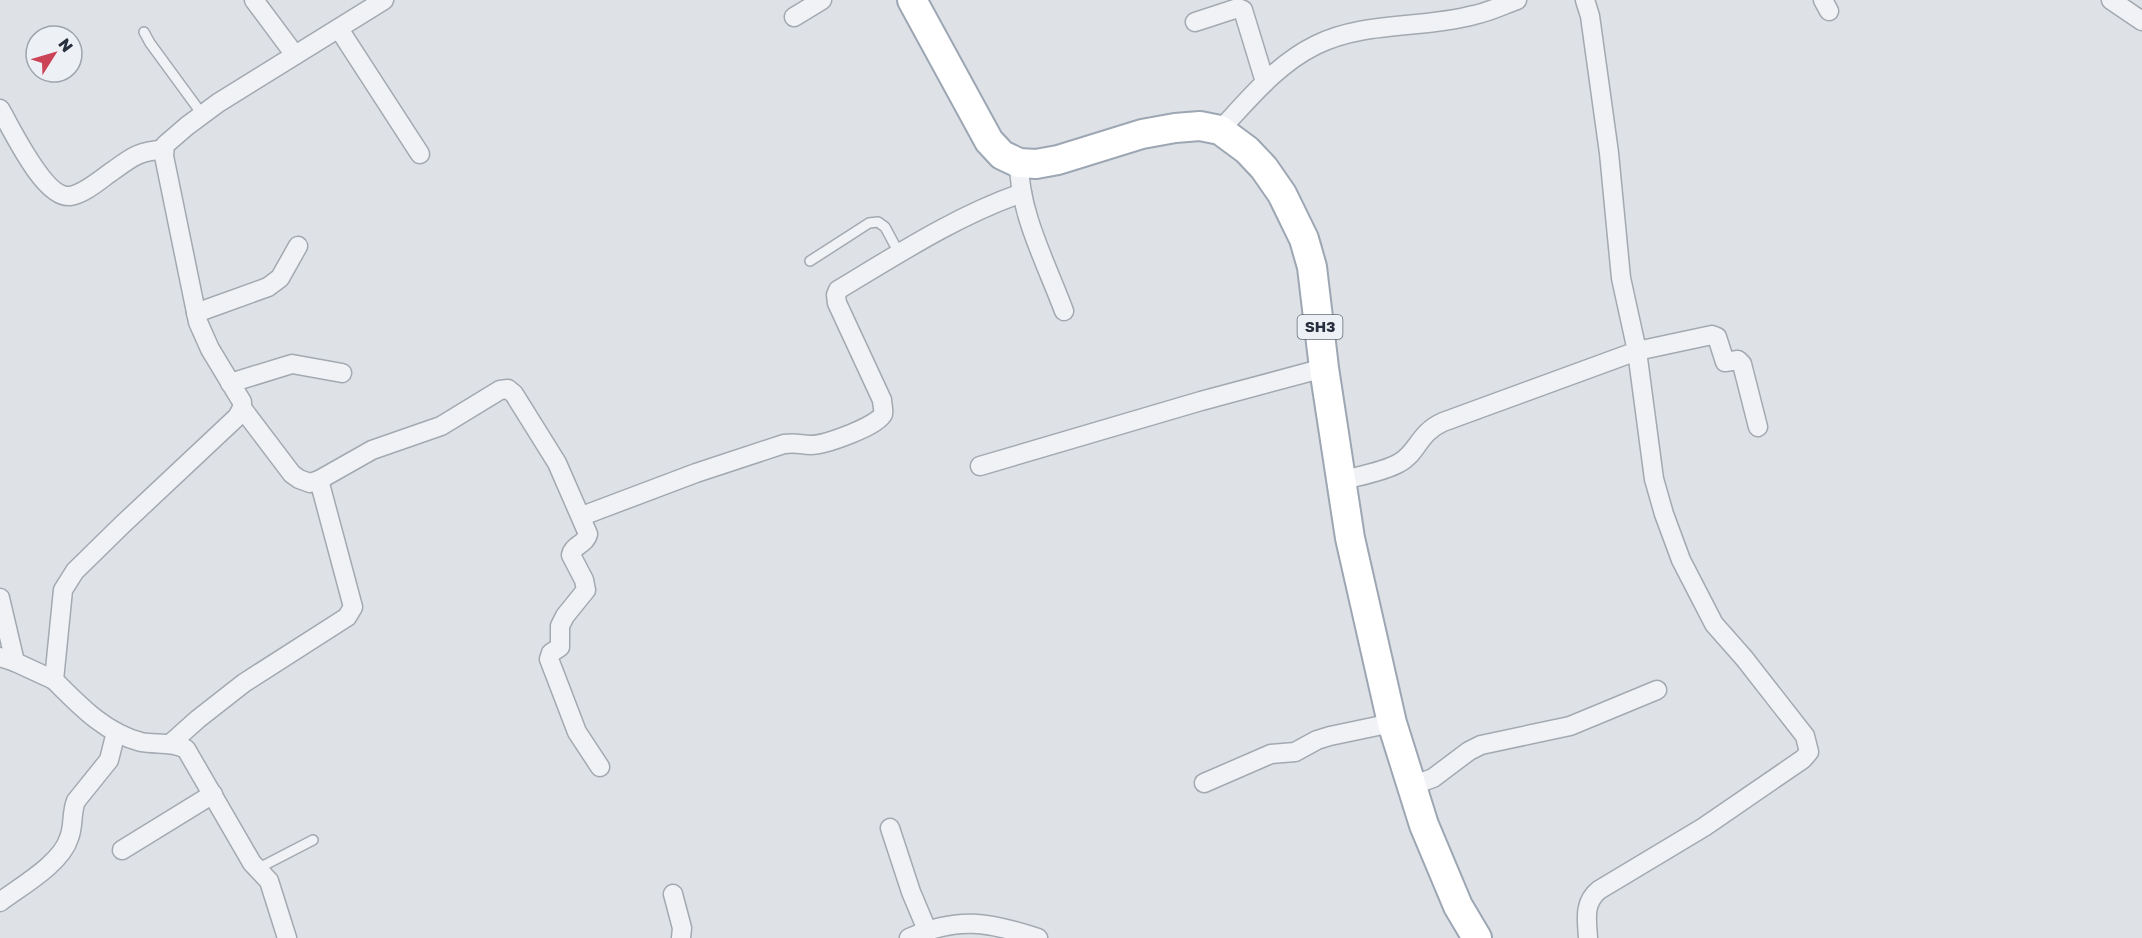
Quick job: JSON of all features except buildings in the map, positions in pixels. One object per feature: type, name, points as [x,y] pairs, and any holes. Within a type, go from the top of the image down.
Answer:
[{"type":"main road","points":[[912,0],[989,141],[1002,155],[1019,163],[1036,164],[1058,160],[1142,134],[1175,128],[1200,126],[1220,130]]},
{"type":"main road","name":"SH3","points":[[1220,130],[1247,150],[1264,168],[1295,218],[1312,267],[1340,482],[1357,573],[1392,723],[1424,825],[1458,906],[1477,938]]},
{"type":"street","points":[[254,0],[295,55]]},
{"type":"street","points":[[54,680],[60,605],[63,590],[75,571],[237,417],[242,408],[242,402],[210,349],[196,313],[164,150],[165,145],[202,114],[384,0]]},
{"type":"street","points":[[794,17],[822,0]]},
{"type":"street","points":[[1220,130],[1265,82],[1303,52],[1331,38],[1348,33],[1474,15],[1517,0]]},
{"type":"street","points":[[1585,0],[1590,16],[1609,153],[1621,278],[1637,351],[1654,479],[1664,514],[1682,560],[1714,624],[1744,658],[1805,736],[1809,752],[1803,759],[1704,826],[1592,896],[1587,912],[1588,938]]},
{"type":"street","points":[[2111,0],[2142,21]]},
{"type":"street","points":[[1194,22],[1238,8],[1243,10],[1265,82]]},
{"type":"street","points":[[339,29],[420,154]]},
{"type":"street","points":[[0,109],[38,173],[49,186],[61,194],[70,196],[82,191],[144,151],[164,150]]},
{"type":"street","points":[[1019,163],[1022,193],[1028,215],[1064,311]]},
{"type":"street","points":[[582,516],[696,473],[784,444],[799,442],[811,445],[867,428],[877,421],[883,411],[882,400],[837,303],[838,290],[899,253],[985,206],[1022,193]]},
{"type":"street","points":[[196,313],[268,287],[280,278],[298,246]]},
{"type":"street","points":[[1340,482],[1399,463],[1432,427],[1637,351],[1714,335],[1725,362],[1740,361],[1742,364],[1758,427]]},
{"type":"street","points":[[230,382],[292,364],[342,373]]},
{"type":"street","points":[[980,466],[1201,401],[1324,368]]},
{"type":"street","points":[[242,408],[292,474],[310,483],[372,450],[441,426],[500,390],[508,389],[514,394],[557,463],[582,516],[588,537],[572,551],[571,555],[584,580],[586,590],[565,615],[560,626],[560,647],[551,653],[549,659],[577,732],[600,767]]},
{"type":"street","points":[[170,744],[198,718],[244,683],[339,622],[352,611],[319,480]]},
{"type":"street","points":[[0,598],[8,659],[54,680],[84,711],[116,732],[143,742],[170,744],[186,749],[257,869],[269,881],[287,938]]},
{"type":"street","points":[[1412,786],[1433,777],[1468,751],[1481,745],[1570,726],[1657,690]]},
{"type":"street","points":[[1204,783],[1271,754],[1295,752],[1330,736],[1392,723]]},
{"type":"street","points":[[0,902],[46,868],[65,848],[71,831],[73,808],[76,801],[109,760],[116,732]]},
{"type":"street","points":[[122,850],[213,794]]},
{"type":"street","points":[[890,828],[911,892],[927,930]]},
{"type":"street","points":[[673,894],[682,928],[681,938]]},
{"type":"street","points":[[909,938],[944,925],[962,924],[987,931],[1003,927],[1038,938]]},
{"type":"lane","points":[[144,32],[202,114]]},
{"type":"lane","points":[[810,261],[869,223],[878,222],[885,227],[899,253]]},
{"type":"lane","points":[[257,869],[313,840]]}]
